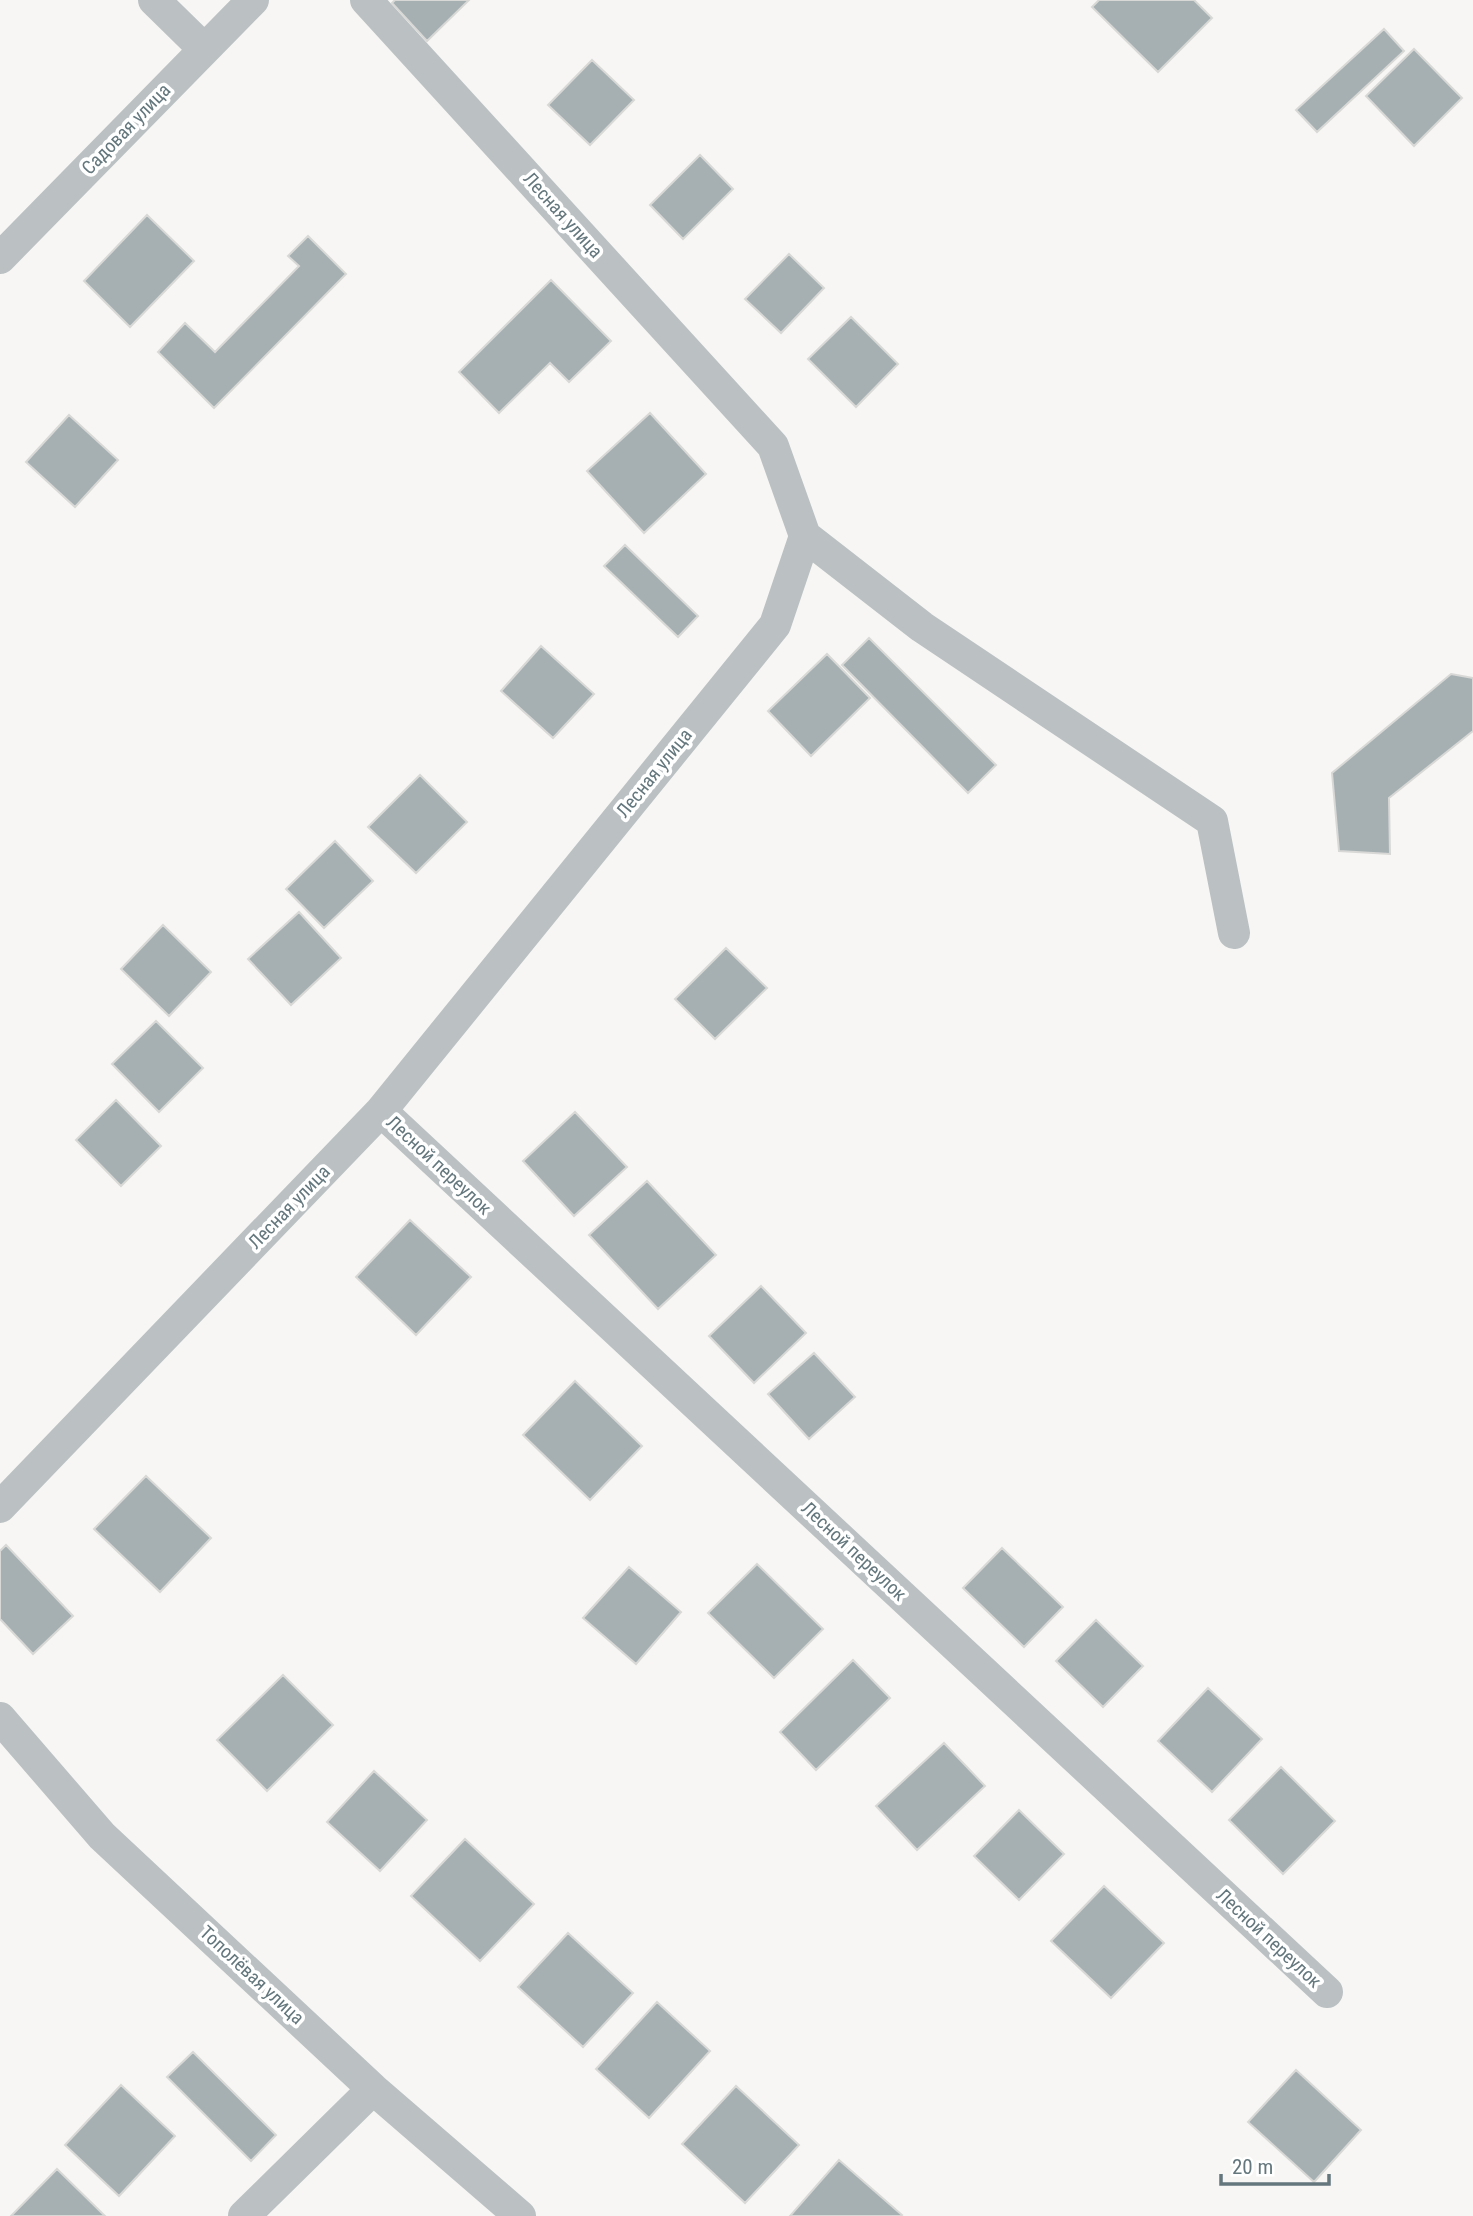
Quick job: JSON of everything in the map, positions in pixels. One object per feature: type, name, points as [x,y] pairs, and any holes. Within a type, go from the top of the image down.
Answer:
[{"type":"street","points":[[154,0],[204,49]]},
{"type":"street","name":"Садовая улица","points":[[0,258],[253,0]]},
{"type":"street","name":"Лесная улица","points":[[0,1507],[381,1111],[775,625],[805,536],[773,446],[366,0]]},
{"type":"street","points":[[805,536],[922,627],[1212,821],[1234,933]]},
{"type":"street","name":"Лесной переулок","points":[[381,1111],[1327,1992]]},
{"type":"street","name":"Тополёвая улица","points":[[0,1718],[102,1836],[373,2089],[520,2216]]},
{"type":"street","points":[[244,2216],[373,2089]]},
{"type":"building","points":[[395,0],[469,0],[427,41],[392,3]]},
{"type":"building","points":[[1099,0],[1194,0],[1212,18],[1158,72],[1092,7]]},
{"type":"building","points":[[1384,29],[1404,51],[1317,132],[1296,110]]},
{"type":"building","points":[[1414,49],[1462,98],[1414,146],[1366,96]]},
{"type":"building","points":[[592,60],[634,100],[590,145],[548,105]]},
{"type":"building","points":[[700,155],[733,189],[683,239],[650,205]]},
{"type":"building","points":[[147,215],[194,261],[130,327],[84,281]]},
{"type":"building","points":[[308,236],[346,274],[214,408],[158,352],[185,323],[215,352],[299,266],[288,256]]},
{"type":"building","points":[[789,254],[824,288],[781,333],[745,299]]},
{"type":"building","points":[[551,280],[611,341],[569,382],[550,363],[499,413],[459,372]]},
{"type":"building","points":[[851,317],[898,364],[856,407],[808,359]]},
{"type":"building","points":[[650,413],[706,474],[644,533],[587,471]]},
{"type":"building","points":[[69,415],[118,460],[75,507],[26,462]]},
{"type":"building","points":[[625,545],[698,616],[678,637],[604,566]]},
{"type":"building","points":[[869,638],[996,765],[968,793],[842,665]]},
{"type":"building","points":[[541,646],[594,694],[553,738],[501,691]]},
{"type":"building","points":[[827,654],[870,698],[811,756],[768,711]]},
{"type":"building","points":[[1451,674],[1473,678],[1473,731],[1389,798],[1390,854],[1339,851],[1332,773]]},
{"type":"building","points":[[420,775],[467,822],[416,873],[368,827]]},
{"type":"building","points":[[335,841],[373,881],[324,928],[286,889]]},
{"type":"building","points":[[299,912],[341,958],[291,1005],[248,959]]},
{"type":"building","points":[[163,925],[211,972],[169,1016],[121,969]]},
{"type":"building","points":[[726,948],[767,988],[715,1039],[675,999]]},
{"type":"building","points":[[156,1021],[203,1068],[159,1112],[112,1064]]},
{"type":"building","points":[[116,1100],[161,1146],[121,1186],[76,1140]]},
{"type":"building","points":[[575,1112],[627,1167],[574,1216],[523,1161]]},
{"type":"building","points":[[647,1181],[716,1255],[658,1309],[589,1235]]},
{"type":"building","points":[[410,1220],[471,1277],[416,1335],[356,1277]]},
{"type":"building","points":[[761,1286],[806,1333],[754,1383],[709,1336]]},
{"type":"building","points":[[814,1353],[855,1397],[809,1439],[768,1394]]},
{"type":"building","points":[[575,1381],[642,1446],[590,1500],[523,1435]]},
{"type":"building","points":[[146,1476],[211,1538],[160,1592],[94,1529]]},
{"type":"building","points":[[6,1545],[73,1616],[33,1654],[0,1619],[0,1551]]},
{"type":"building","points":[[1002,1548],[1063,1607],[1024,1647],[963,1588]]},
{"type":"building","points":[[757,1564],[823,1629],[774,1678],[708,1613]]},
{"type":"building","points":[[629,1567],[681,1612],[636,1664],[583,1618]]},
{"type":"building","points":[[1096,1620],[1143,1666],[1103,1707],[1056,1661]]},
{"type":"building","points":[[853,1660],[890,1698],[816,1770],[780,1732]]},
{"type":"building","points":[[283,1675],[333,1725],[267,1791],[217,1740]]},
{"type":"building","points":[[1208,1688],[1262,1739],[1212,1792],[1158,1741]]},
{"type":"building","points":[[944,1743],[985,1786],[917,1850],[876,1806]]},
{"type":"building","points":[[1281,1767],[1335,1821],[1283,1874],[1229,1820]]},
{"type":"building","points":[[374,1771],[427,1820],[380,1871],[327,1822]]},
{"type":"building","points":[[1019,1810],[1064,1854],[1019,1900],[974,1856]]},
{"type":"building","points":[[465,1839],[534,1904],[480,1961],[411,1896]]},
{"type":"building","points":[[1104,1886],[1164,1943],[1111,1998],[1051,1941]]},
{"type":"building","points":[[568,1933],[633,1993],[583,2047],[518,1987]]},
{"type":"building","points":[[657,2002],[710,2051],[649,2118],[596,2069]]},
{"type":"building","points":[[193,2052],[276,2135],[251,2161],[167,2077]]},
{"type":"building","points":[[1296,2070],[1361,2130],[1314,2182],[1248,2122]]},
{"type":"building","points":[[121,2085],[175,2136],[119,2196],[65,2145]]},
{"type":"building","points":[[736,2086],[799,2145],[745,2203],[682,2144]]},
{"type":"building","points":[[839,2160],[902,2215],[790,2216]]},
{"type":"building","points":[[57,2169],[105,2216],[11,2216]]}]
